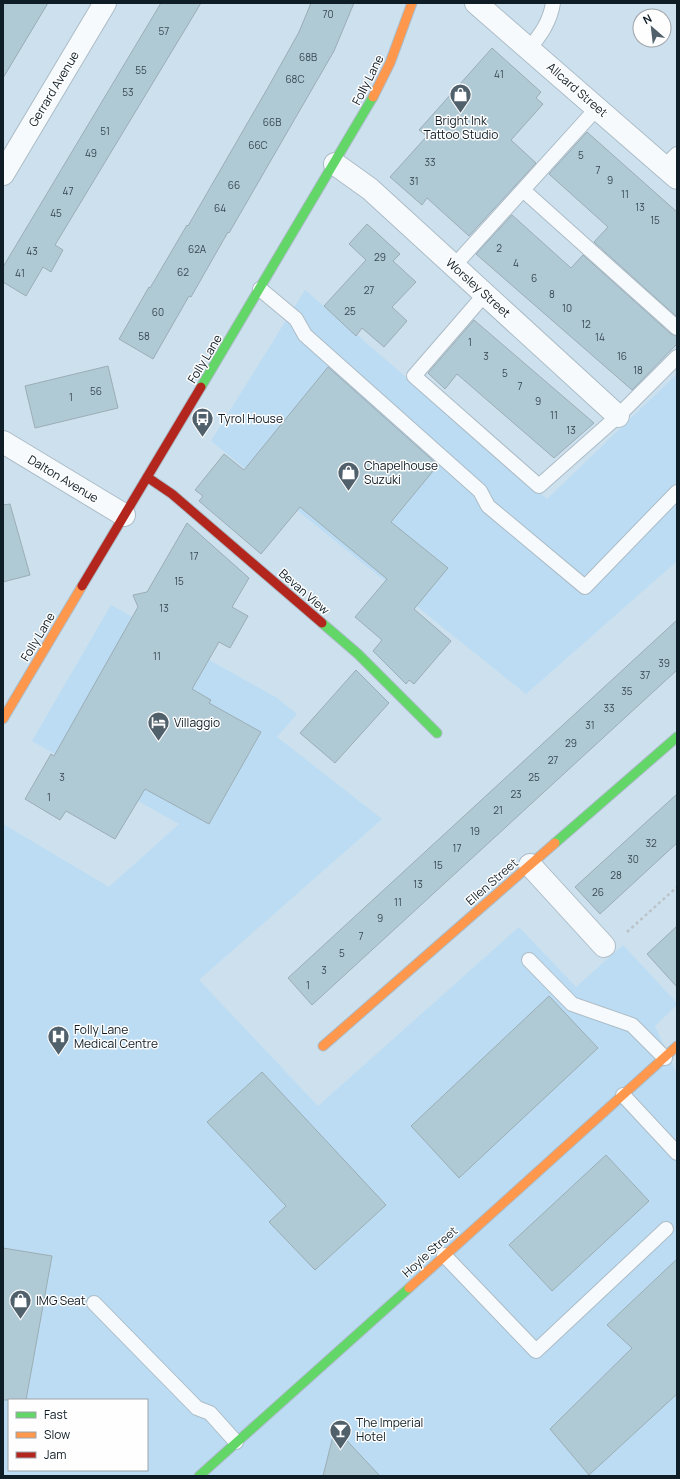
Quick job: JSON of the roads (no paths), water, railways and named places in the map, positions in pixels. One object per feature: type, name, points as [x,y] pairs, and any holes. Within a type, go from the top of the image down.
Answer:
[{"type":"street","name":"Gerrard Avenue","points":[[3,174],[105,3]]},
{"type":"street","name":"Folly Lane","points":[[3,719],[370,103],[390,63],[412,3]]},
{"type":"street","name":"Allcard Street","points":[[476,3],[597,108],[673,167]]},
{"type":"street","name":"Worsley Street","points":[[335,164],[370,190],[618,416]]},
{"type":"street","name":"Dalton Avenue","points":[[3,442],[124,515]]},
{"type":"street","name":"Bevan View","points":[[147,477],[172,494],[358,654],[437,734]]},
{"type":"street","name":"Ellen Street","points":[[323,1046],[677,737]]},
{"type":"street","points":[[530,865],[604,946]]},
{"type":"street","name":"Hoyle Street","points":[[199,1476],[677,1046]]},
{"type":"lane","points":[[529,49],[544,30],[552,14],[553,3]]},
{"type":"lane","points":[[454,266],[597,108]]},
{"type":"lane","points":[[523,190],[677,328]]},
{"type":"lane","points":[[260,289],[296,319],[305,335],[480,491],[488,506],[585,587],[677,492]]},
{"type":"lane","points":[[485,294],[414,376],[540,486],[618,416],[677,356]]},
{"type":"lane","points":[[529,960],[572,1004],[632,1025],[665,1058]]},
{"type":"lane","points":[[623,1095],[677,1153]]},
{"type":"lane","points":[[444,1255],[536,1351],[666,1228]]},
{"type":"lane","points":[[94,1303],[197,1408],[210,1413],[236,1442]]},
{"type":"place","name":"Bright Ink Tattoo Studio","points":[[461,114]]},
{"type":"place","name":"Tyrol House","points":[[202,438]]},
{"type":"place","name":"Chapelhouse Suzuki","points":[[349,492]]},
{"type":"place","name":"Villaggio","points":[[158,742]]},
{"type":"place","name":"Folly Lane Medical Centre","points":[[59,1056]]},
{"type":"place","name":"IMG Seat","points":[[21,1320]]},
{"type":"place","name":"The Imperial Hotel","points":[[341,1450]]}]
